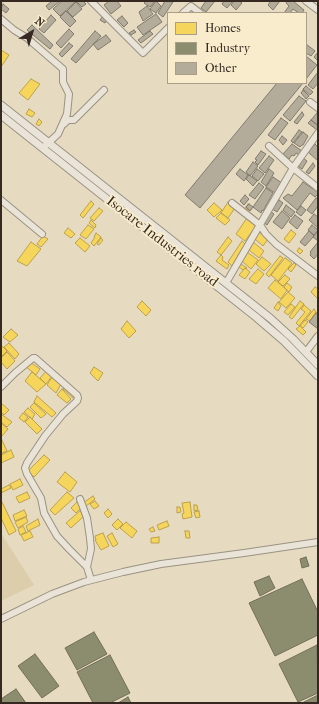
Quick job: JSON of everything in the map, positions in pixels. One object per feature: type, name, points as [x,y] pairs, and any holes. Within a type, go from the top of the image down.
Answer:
[{"type":"street","points":[[90,1],[143,53],[167,29]]},
{"type":"street","points":[[185,1],[199,12]]},
{"type":"street","points":[[306,1],[318,10]]},
{"type":"street","points":[[184,12],[191,6]]},
{"type":"street","points":[[1,20],[27,38],[63,69],[63,82],[69,94],[67,114],[64,124],[58,134],[45,145]]},
{"type":"street","points":[[64,124],[68,120],[74,120],[104,90]]},
{"type":"street","points":[[310,102],[318,108]]},
{"type":"street","name":"Isocare Industries road","points":[[1,105],[45,145],[256,317],[284,341],[318,376]]},
{"type":"street","name":"Isocare Industries road","points":[[1,115],[45,145],[226,283],[270,318],[318,365]]},
{"type":"street","points":[[226,283],[293,168],[318,133]]},
{"type":"street","points":[[269,146],[318,188]]},
{"type":"street","points":[[1,200],[42,234]]},
{"type":"street","points":[[232,203],[260,225],[266,234],[276,244],[318,276]]},
{"type":"street","points":[[306,352],[318,336]]},
{"type":"street","points":[[1,387],[16,372],[35,358],[77,394],[77,401],[63,414],[45,436],[25,468],[41,498],[44,513],[58,536],[87,567]]},
{"type":"street","points":[[80,499],[87,518],[90,538],[91,549],[87,567],[90,580]]},
{"type":"street","points":[[1,619],[52,594],[90,580],[161,564],[318,542]]},
{"type":"shaded area","points":[[1,533],[34,585],[1,601]]},
{"type":"building: Homes","points":[[1,50],[9,55],[1,67]]},
{"type":"building: Homes","points":[[31,79],[40,84],[28,100],[19,93]]},
{"type":"building: Homes","points":[[29,109],[35,113],[32,117],[26,114]]},
{"type":"building: Homes","points":[[39,119],[42,122],[39,126],[36,124]]},
{"type":"building: Homes","points":[[91,201],[94,204],[83,218],[80,215]]},
{"type":"building: Homes","points":[[228,202],[235,208],[228,218],[221,213]]},
{"type":"building: Homes","points":[[214,203],[222,210],[214,217],[207,210]]},
{"type":"building: Homes","points":[[248,204],[252,208],[250,211],[245,208]]},
{"type":"building: Homes","points":[[99,208],[103,211],[94,221],[90,218]]},
{"type":"building: Homes","points":[[221,213],[230,220],[225,225],[216,218]]},
{"type":"building: Homes","points":[[247,218],[257,225],[245,241],[236,234]]},
{"type":"building: Homes","points":[[91,220],[96,225],[95,228],[89,223]]},
{"type":"building: Homes","points":[[88,225],[94,229],[86,239],[80,235]]},
{"type":"building: Homes","points":[[68,228],[75,234],[71,238],[64,233]]},
{"type":"building: Homes","points":[[291,230],[296,234],[289,243],[284,239]]},
{"type":"building: Homes","points":[[259,232],[268,239],[263,246],[255,239]]},
{"type":"building: Homes","points":[[96,233],[101,237],[94,246],[91,243]]},
{"type":"building: Homes","points":[[43,236],[48,239],[41,247],[37,244]]},
{"type":"building: Homes","points":[[228,237],[232,241],[221,255],[217,252]]},
{"type":"building: Homes","points":[[80,238],[90,246],[85,252],[75,243]]},
{"type":"building: Homes","points":[[101,238],[103,240],[99,245],[97,244]]},
{"type":"building: Homes","points":[[242,241],[245,244],[232,266],[228,262]]},
{"type":"building: Homes","points":[[31,242],[41,249],[27,266],[17,261]]},
{"type":"building: Homes","points":[[253,242],[264,251],[259,258],[249,250]]},
{"type":"building: Homes","points":[[299,248],[303,251],[300,254],[297,251]]},
{"type":"building: Homes","points":[[247,252],[258,260],[251,269],[242,261]]},
{"type":"building: Homes","points":[[221,255],[223,257],[222,260],[229,265],[227,269],[216,261]]},
{"type":"building: Homes","points":[[280,256],[283,258],[269,277],[266,274]]},
{"type":"building: Homes","points":[[262,257],[271,264],[264,271],[256,264]]},
{"type":"building: Homes","points":[[285,258],[292,263],[278,281],[271,275]]},
{"type":"building: Homes","points":[[294,263],[296,265],[291,272],[288,269]]},
{"type":"building: Homes","points":[[241,264],[247,268],[243,270],[239,267]]},
{"type":"building: Homes","points":[[245,268],[250,272],[245,279],[239,275]]},
{"type":"building: Homes","points":[[258,269],[264,274],[256,284],[249,279]]},
{"type":"building: Homes","points":[[285,275],[290,279],[283,286],[278,282]]},
{"type":"building: Homes","points":[[275,280],[287,290],[281,299],[268,288]]},
{"type":"building: Homes","points":[[287,283],[292,287],[289,292],[284,287]]},
{"type":"building: Homes","points":[[315,287],[318,289],[318,299],[311,292]]},
{"type":"building: Homes","points":[[288,292],[295,298],[286,308],[279,302]]},
{"type":"building: Homes","points":[[142,301],[151,310],[146,316],[137,307]]},
{"type":"building: Homes","points":[[300,301],[304,304],[292,319],[289,317]]},
{"type":"building: Homes","points":[[278,302],[281,306],[278,311],[274,308]]},
{"type":"building: Homes","points":[[291,304],[295,307],[288,315],[284,312]]},
{"type":"building: Homes","points":[[304,305],[311,311],[299,326],[296,323],[305,312],[301,309]]},
{"type":"building: Homes","points":[[314,309],[316,312],[310,321],[306,319]]},
{"type":"building: Homes","points":[[305,320],[308,322],[303,328],[300,326]]},
{"type":"building: Homes","points":[[127,321],[136,331],[129,338],[121,329]]},
{"type":"building: Homes","points":[[300,326],[306,332],[303,335],[296,329]]},
{"type":"building: Homes","points":[[11,329],[18,335],[10,342],[3,337]]},
{"type":"building: Homes","points":[[9,343],[19,354],[15,359],[4,347]]},
{"type":"building: Homes","points":[[1,345],[7,351],[1,357]]},
{"type":"building: Homes","points":[[7,352],[15,361],[7,369],[1,362],[1,358]]},
{"type":"building: Homes","points":[[30,362],[40,369],[36,375],[25,366]]},
{"type":"building: Homes","points":[[94,367],[103,373],[98,381],[90,373]]},
{"type":"building: Homes","points":[[48,369],[53,375],[46,384],[40,378]]},
{"type":"building: Homes","points":[[32,372],[46,384],[37,392],[25,381]]},
{"type":"building: Homes","points":[[52,377],[61,384],[56,393],[47,385]]},
{"type":"building: Homes","points":[[66,385],[75,394],[73,398],[63,389]]},
{"type":"building: Homes","points":[[62,389],[71,399],[67,403],[57,395]]},
{"type":"building: Homes","points":[[37,396],[56,413],[52,417],[34,402]]},
{"type":"building: Homes","points":[[1,403],[9,410],[4,415],[1,412]]},
{"type":"building: Homes","points":[[34,403],[46,414],[41,418],[30,407]]},
{"type":"building: Homes","points":[[28,408],[35,414],[32,419],[24,412]]},
{"type":"building: Homes","points":[[23,413],[28,417],[24,422],[19,418]]},
{"type":"building: Homes","points":[[1,414],[12,422],[7,427],[1,422]]},
{"type":"building: Homes","points":[[30,417],[42,429],[37,434],[25,422]]},
{"type":"building: Homes","points":[[1,423],[8,429],[2,436],[1,435]]},
{"type":"building: Homes","points":[[1,438],[7,451],[2,453],[1,451]]},
{"type":"building: Homes","points":[[11,450],[14,457],[1,463],[1,455]]},
{"type":"building: Homes","points":[[44,455],[50,460],[34,477],[28,471]]},
{"type":"building: Homes","points":[[65,472],[77,482],[70,492],[57,482]]},
{"type":"building: Homes","points":[[20,479],[23,485],[13,490],[10,484]]},
{"type":"building: Homes","points":[[9,485],[11,488],[1,493],[1,489]]},
{"type":"building: Homes","points":[[27,492],[30,498],[19,503],[16,497]]},
{"type":"building: Homes","points":[[67,492],[74,498],[55,515],[50,510]]},
{"type":"building: Homes","points":[[93,496],[95,499],[85,507],[83,503]]},
{"type":"building: Homes","points":[[1,500],[16,531],[9,535],[1,518]]},
{"type":"building: Homes","points":[[95,501],[99,506],[94,509],[90,504]]},
{"type":"building: Homes","points":[[77,502],[82,507],[76,513],[71,508]]},
{"type":"building: Homes","points":[[190,502],[192,517],[183,519],[182,514],[184,513],[182,503]]},
{"type":"building: Homes","points":[[194,505],[197,505],[198,510],[194,511]]},
{"type":"building: Homes","points":[[177,507],[180,507],[181,512],[177,513]]},
{"type":"building: Homes","points":[[108,509],[112,514],[108,518],[104,513]]},
{"type":"building: Homes","points":[[24,510],[27,516],[15,521],[13,515]]},
{"type":"building: Homes","points":[[80,511],[84,516],[71,528],[66,523]]},
{"type":"building: Homes","points":[[199,511],[200,517],[196,518],[194,512]]},
{"type":"building: Homes","points":[[26,517],[28,522],[18,528],[15,522]]},
{"type":"building: Homes","points":[[38,519],[40,525],[28,531],[26,526]]},
{"type":"building: Homes","points":[[118,519],[123,524],[117,530],[112,525]]},
{"type":"building: Homes","points":[[167,521],[169,526],[159,530],[157,525]]},
{"type":"building: Homes","points":[[126,522],[137,531],[132,538],[120,528]]},
{"type":"building: Homes","points":[[23,526],[26,532],[20,535],[18,529]]},
{"type":"building: Homes","points":[[153,527],[155,531],[151,532],[149,529]]},
{"type":"building: Homes","points":[[30,531],[33,537],[24,541],[21,535]]},
{"type":"building: Homes","points":[[185,531],[189,531],[190,538],[186,538]]},
{"type":"building: Homes","points":[[103,533],[109,546],[101,550],[95,540],[95,536]]},
{"type":"building: Homes","points":[[112,533],[118,544],[113,547],[107,536]]},
{"type":"building: Homes","points":[[159,537],[159,543],[151,543],[151,538]]},
{"type":"building: Industry","points":[[306,557],[309,566],[302,568],[300,559]]},
{"type":"building: Industry","points":[[269,576],[275,588],[260,596],[254,582]]},
{"type":"building: Industry","points":[[302,579],[318,612],[318,635],[275,656],[249,603]]},
{"type":"building: Industry","points":[[94,632],[107,654],[77,670],[65,648]]},
{"type":"building: Industry","points":[[317,645],[318,693],[298,702],[279,664]]},
{"type":"building: Industry","points":[[35,654],[59,686],[42,698],[18,666]]},
{"type":"building: Industry","points":[[110,655],[130,693],[110,703],[93,703],[77,672]]},
{"type":"building: Industry","points":[[16,689],[26,703],[1,703],[1,699]]},
{"type":"building: Industry","points":[[318,695],[318,703],[302,703]]},
{"type":"building: Industry","points":[[128,697],[131,703],[118,703]]},
{"type":"building: Other","points":[[52,1],[60,1],[49,10],[46,6]]},
{"type":"building: Other","points":[[62,1],[76,1],[60,16],[53,9]]},
{"type":"building: Other","points":[[76,1],[83,1],[86,4],[82,7]]},
{"type":"building: Other","points":[[109,1],[117,1],[121,6],[111,14],[104,5]]},
{"type":"building: Other","points":[[146,1],[155,1],[150,7],[144,3]]},
{"type":"building: Other","points":[[156,1],[161,6],[156,13],[150,9]]},
{"type":"building: Other","points":[[165,1],[173,2],[163,17],[158,13]]},
{"type":"building: Other","points":[[206,1],[215,1],[206,12],[201,8]]},
{"type":"building: Other","points":[[224,1],[233,1],[227,8],[222,4]]},
{"type":"building: Other","points":[[234,1],[239,1],[242,3],[236,10],[231,5]]},
{"type":"building: Other","points":[[271,1],[280,1],[273,10],[268,5]]},
{"type":"building: Other","points":[[287,1],[293,1],[304,10],[303,12],[298,12],[293,9],[291,12],[285,12],[289,6],[286,3]]},
{"type":"building: Other","points":[[76,2],[82,9],[73,17],[67,11]]},
{"type":"building: Other","points":[[3,4],[9,9],[6,13],[1,9]]},
{"type":"building: Other","points":[[147,6],[153,14],[143,21],[139,12]]},
{"type":"building: Other","points":[[66,11],[76,21],[70,27],[60,17]]},
{"type":"building: Other","points":[[156,14],[162,22],[143,35],[137,27]]},
{"type":"building: Other","points":[[51,15],[56,20],[44,33],[39,29]]},
{"type":"building: Other","points":[[103,16],[107,20],[105,23],[100,20]]},
{"type":"building: Other","points":[[122,16],[128,23],[124,27],[117,20]]},
{"type":"building: Other","points":[[32,25],[53,45],[50,49],[27,30]]},
{"type":"building: Other","points":[[69,29],[74,34],[61,48],[56,43]]},
{"type":"building: Other","points":[[134,30],[136,32],[131,35],[129,33]]},
{"type":"building: Other","points":[[95,31],[101,36],[76,63],[71,59]]},
{"type":"building: Other","points":[[150,31],[153,34],[141,43],[138,40]]},
{"type":"building: Other","points":[[106,35],[111,41],[98,50],[93,44]]},
{"type":"building: Other","points":[[69,43],[73,46],[62,57],[59,54]]},
{"type":"building: Other","points":[[307,45],[315,51],[311,56],[307,54]]},
{"type":"building: Other","points":[[318,52],[318,61],[314,57]]},
{"type":"building: Other","points":[[307,57],[317,65],[307,78]]},
{"type":"building: Other","points":[[318,72],[318,83],[313,89],[308,85]]},
{"type":"building: Other","points":[[276,84],[302,84],[200,208],[185,195]]},
{"type":"building: Other","points":[[306,86],[313,92],[310,95],[303,89]]},
{"type":"building: Other","points":[[303,90],[309,96],[306,99],[301,93]]},
{"type":"building: Other","points":[[299,96],[306,101],[290,121],[283,115]]},
{"type":"building: Other","points":[[302,112],[304,115],[297,124],[294,122]]},
{"type":"building: Other","points":[[317,113],[318,114],[318,125],[311,120]]},
{"type":"building: Other","points":[[281,118],[288,123],[275,140],[268,135]]},
{"type":"building: Other","points":[[311,120],[318,126],[317,130],[308,123]]},
{"type":"building: Other","points":[[299,130],[302,132],[293,143],[291,141]]},
{"type":"building: Other","points":[[303,132],[308,136],[303,145],[300,147],[294,143]]},
{"type":"building: Other","points":[[282,136],[287,140],[283,145],[279,140]]},
{"type":"building: Other","points":[[292,144],[302,151],[299,155],[296,153],[294,156],[292,155],[289,159],[283,154]]},
{"type":"building: Other","points":[[315,144],[318,147],[318,161],[308,152]]},
{"type":"building: Other","points":[[261,151],[266,154],[258,165],[255,162],[257,160],[255,159]]},
{"type":"building: Other","points":[[269,156],[274,160],[265,173],[259,168]]},
{"type":"building: Other","points":[[303,158],[307,161],[302,169],[298,166]]},
{"type":"building: Other","points":[[253,162],[258,166],[250,176],[246,172]]},
{"type":"building: Other","points":[[313,163],[315,166],[309,174],[306,172]]},
{"type":"building: Other","points":[[240,169],[248,175],[244,181],[236,174]]},
{"type":"building: Other","points":[[257,169],[264,174],[258,181],[252,176]]},
{"type":"building: Other","points":[[269,169],[274,173],[266,186],[261,182]]},
{"type":"building: Other","points":[[249,175],[257,181],[253,186],[246,179]]},
{"type":"building: Other","points":[[273,177],[282,183],[275,193],[266,187]]},
{"type":"building: Other","points":[[303,182],[318,191],[318,194],[315,197],[310,193],[297,210],[283,198],[288,194],[292,196]]},
{"type":"building: Other","points":[[259,183],[264,187],[255,199],[249,195]]},
{"type":"building: Other","points":[[266,188],[273,193],[261,213],[253,207]]},
{"type":"building: Other","points":[[245,195],[249,199],[244,205],[240,201]]},
{"type":"building: Other","points":[[316,198],[318,200],[318,206],[312,214],[307,210]]},
{"type":"building: Other","points":[[279,200],[283,203],[277,212],[272,209]]},
{"type":"building: Other","points":[[249,204],[253,207],[250,211],[246,207]]},
{"type":"building: Other","points":[[286,205],[295,212],[291,217],[283,210]]},
{"type":"building: Other","points":[[301,206],[306,210],[301,216],[296,212]]},
{"type":"building: Other","points":[[270,211],[274,214],[267,225],[263,222]]},
{"type":"building: Other","points":[[282,211],[290,218],[282,229],[273,222]]},
{"type":"building: Other","points":[[314,214],[318,217],[318,228],[309,220]]},
{"type":"building: Other","points":[[295,215],[303,221],[297,229],[289,222]]},
{"type":"building: Other","points":[[312,225],[318,230],[314,235],[308,230]]},
{"type":"building: Other","points":[[309,231],[314,236],[305,246],[300,242]]},
{"type":"building: Other","points":[[318,231],[318,241],[313,237]]},
{"type":"building: Other","points":[[318,242],[318,254],[314,259],[310,255],[310,252]]},
{"type":"building: Other","points":[[316,313],[318,314],[318,329],[309,322]]}]
